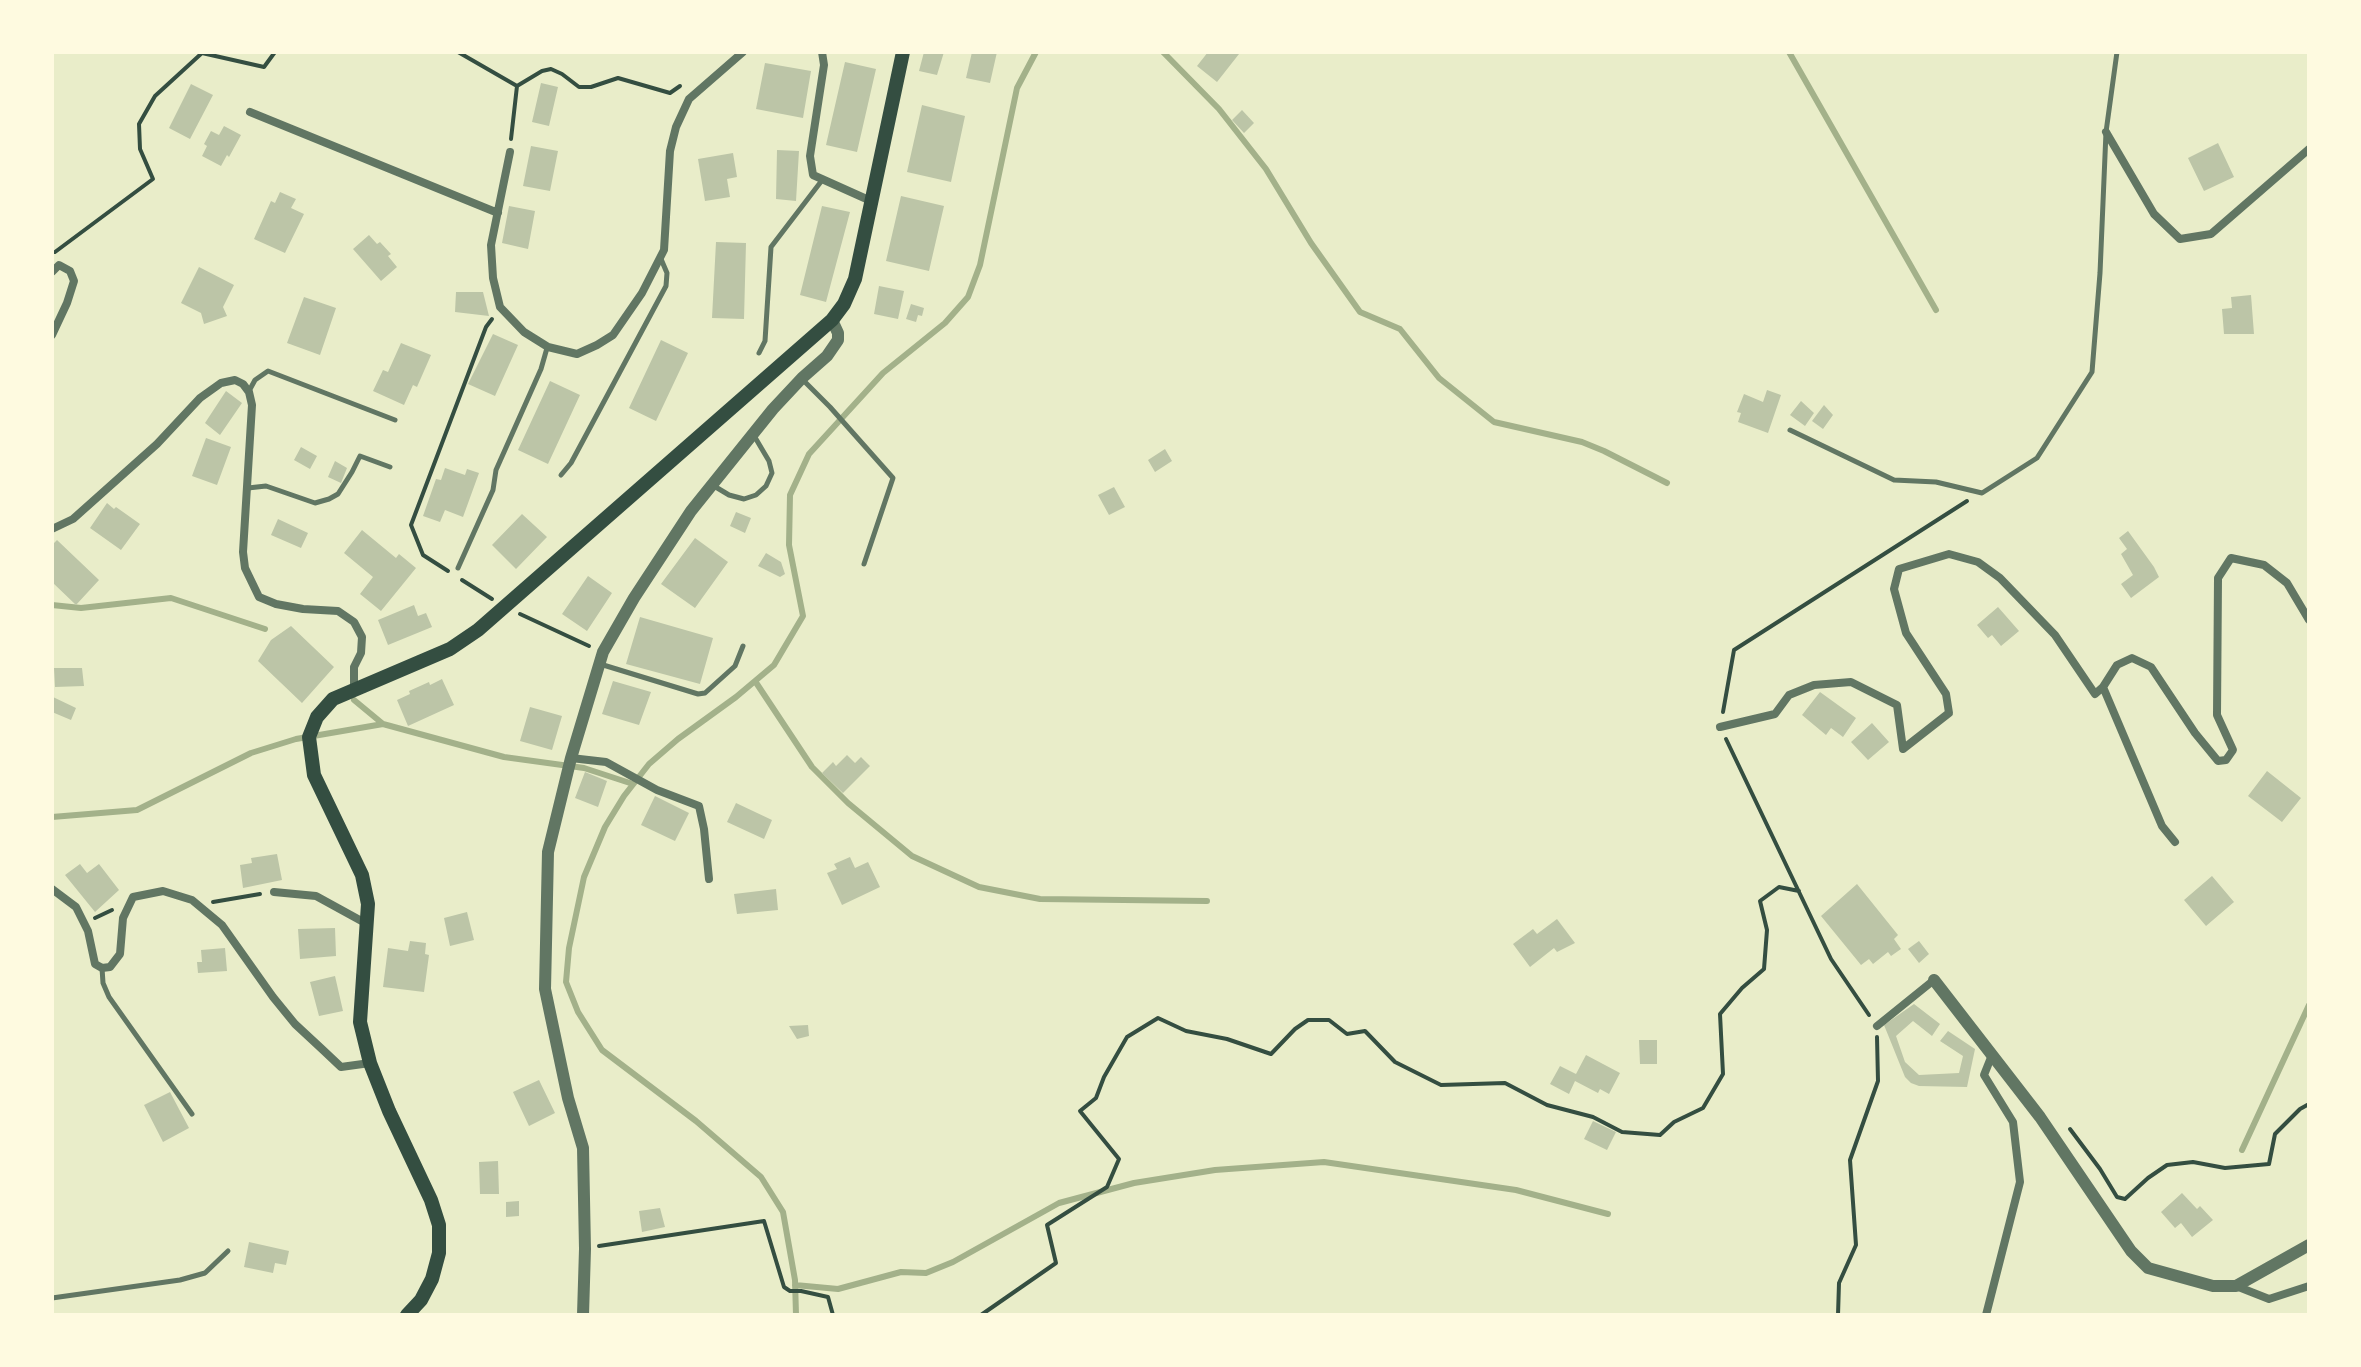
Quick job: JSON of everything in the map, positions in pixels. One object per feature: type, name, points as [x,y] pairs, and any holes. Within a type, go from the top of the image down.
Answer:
[{"type":"main road","points":[[407,1315],[421,1300],[432,1279],[439,1253],[439,1225],[431,1200],[370,1063],[360,1022],[368,904],[362,875],[314,775],[309,737],[317,717],[333,699],[450,649],[478,630],[832,320],[844,304],[855,279],[903,52]]},
{"type":"street","points":[[510,152],[491,245],[493,278],[500,307],[524,332],[548,347],[577,354],[613,335],[642,293],[664,250],[670,151],[676,127],[689,99],[743,52]]},
{"type":"street","points":[[822,52],[824,65],[810,156],[813,175],[871,201]]},
{"type":"street","points":[[250,112],[498,213]]},
{"type":"street","points":[[2106,132],[2154,214],[2180,239],[2211,234],[2309,149]]},
{"type":"street","points":[[52,272],[59,265],[70,271],[74,281],[52,335]]},
{"type":"street","points":[[583,1315],[583,1148],[568,1098],[545,989],[548,852],[571,758],[603,652],[634,598],[691,511],[773,409],[827,356],[838,340],[832,320]]},
{"type":"street","points":[[52,529],[73,519],[157,444],[200,398],[221,383],[235,380],[243,384],[249,392],[251,419],[245,568],[259,597],[303,609],[338,611],[354,622],[362,637],[361,653],[354,667],[354,688]]},
{"type":"street","points":[[1720,727],[1775,714],[1789,695],[1814,685],[1851,682],[1897,705],[1903,749],[1949,713],[1946,694],[1906,633],[1894,589],[1899,569],[1949,554],[1978,562],[2000,578],[2055,635],[2095,694],[2117,665],[2132,658],[2151,667],[2195,733],[2218,761],[2226,760],[2233,750],[2217,715],[2218,578],[2231,558],[2264,565],[2287,583],[2309,620]]},
{"type":"street","points":[[2103,687],[2162,826],[2175,842]]},
{"type":"street","points":[[571,758],[606,762],[657,790],[699,806],[709,879]]},
{"type":"street","points":[[52,889],[76,907],[85,923],[95,964],[102,968],[110,967],[120,954],[123,918],[133,897],[163,891],[192,900],[222,925],[295,1024],[341,1067],[370,1063]]},
{"type":"street","points":[[274,892],[316,896],[368,925]]},
{"type":"street","points":[[1877,1026],[1934,980],[2040,1117],[2131,1251],[2148,1268],[2213,1286],[2236,1286],[2269,1299],[2309,1286]]},
{"type":"street","points":[[1986,1315],[2020,1182],[2013,1122],[1984,1075],[1992,1055]]},
{"type":"street","points":[[2236,1286],[2309,1245]]},
{"type":"lane","points":[[1790,430],[1894,480],[1936,482],[1982,493],[2037,458],[2092,372],[2106,132],[2117,52]]},
{"type":"lane","points":[[759,353],[765,341],[771,247],[823,179]]},
{"type":"lane","points":[[561,475],[571,463],[666,286],[667,273],[660,258]]},
{"type":"lane","points":[[458,568],[493,490],[496,470],[548,347]]},
{"type":"lane","points":[[249,392],[255,380],[268,371],[395,420]]},
{"type":"lane","points":[[802,378],[893,478],[864,564]]},
{"type":"lane","points":[[713,485],[729,495],[744,499],[756,495],[766,486],[772,473],[769,461],[753,434]]},
{"type":"lane","points":[[247,488],[266,486],[315,503],[338,494],[360,456],[390,467]]},
{"type":"lane","points":[[599,664],[698,694],[705,693],[735,666],[743,646]]},
{"type":"lane","points":[[102,968],[103,983],[109,997],[192,1114]]},
{"type":"lane","points":[[52,1298],[180,1280],[205,1273],[228,1251]]},
{"type":"path","points":[[52,254],[153,179],[140,149],[139,124],[155,96],[202,53],[264,67],[275,52]]},
{"type":"path","points":[[458,52],[517,86]]},
{"type":"path","points":[[517,86],[551,69],[579,87],[591,87],[618,78],[670,93],[683,84]]},
{"type":"path","points":[[510,152],[517,86]]},
{"type":"path","points":[[1838,1315],[1839,1283],[1856,1245],[1850,1160],[1878,1081],[1877,1026],[1831,959],[1720,727],[1734,650],[1975,496]]},
{"type":"path","points":[[981,1315],[1056,1263],[1047,1225],[1107,1187],[1119,1159],[1080,1111],[1096,1098],[1127,1037],[1158,1018],[1186,1031],[1227,1039],[1271,1054],[1308,1020],[1329,1020],[1347,1034],[1365,1031],[1395,1062],[1441,1085],[1505,1083],[1547,1105],[1593,1117],[1622,1132],[1660,1135],[1674,1122],[1703,1108],[1723,1074],[1720,1014],[1742,988],[1764,969],[1767,930],[1760,901],[1779,887],[1799,891]]},
{"type":"path","points":[[199,906],[243,895],[274,892]]},
{"type":"path","points":[[85,923],[112,910],[127,911]]},
{"type":"path","points":[[2064,1122],[2117,1197],[2125,1199],[2167,1165],[2193,1162],[2225,1168],[2269,1164],[2275,1134],[2309,1104]]},
{"type":"path","points":[[585,1249],[764,1221],[784,1287],[790,1291],[828,1297],[833,1315]]},
{"type":"path","points":[[910,1315],[935,1315]]},
{"type":"building","points":[[924,52],[944,52],[937,75],[919,71]]},
{"type":"building","points":[[972,52],[997,52],[990,83],[966,78]]},
{"type":"building","points":[[1208,52],[1239,54],[1217,82],[1197,66]]},
{"type":"building","points":[[845,62],[876,69],[857,152],[826,145]]},
{"type":"building","points":[[765,63],[811,71],[803,118],[756,109]]},
{"type":"building","points":[[541,83],[558,87],[549,126],[532,122]]},
{"type":"building","points":[[191,84],[213,95],[190,139],[169,128]]},
{"type":"building","points":[[922,105],[965,116],[951,182],[907,172]]},
{"type":"building","points":[[1242,110],[1254,123],[1244,133],[1232,120]]},
{"type":"building","points":[[224,126],[241,135],[221,166],[202,156],[211,131],[219,135]]},
{"type":"building","points":[[2218,143],[2234,177],[2204,191],[2188,158]]},
{"type":"building","points":[[531,146],[558,151],[550,191],[523,186]]},
{"type":"building","points":[[777,150],[799,151],[796,201],[776,199]]},
{"type":"building","points":[[733,153],[737,177],[727,179],[730,197],[705,201],[698,159]]},
{"type":"building","points":[[280,192],[296,199],[291,208],[304,214],[285,253],[254,239],[271,201],[275,203]]},
{"type":"building","points":[[901,196],[944,206],[929,271],[886,261]]},
{"type":"building","points":[[509,206],[535,211],[528,249],[502,243]]},
{"type":"building","points":[[822,206],[850,212],[826,302],[800,295]]},
{"type":"building","points":[[369,235],[391,254],[388,256],[397,267],[381,281],[353,249]]},
{"type":"building","points":[[716,242],[746,243],[744,319],[712,318]]},
{"type":"building","points":[[199,267],[234,285],[223,307],[227,316],[204,324],[201,313],[181,303]]},
{"type":"building","points":[[879,286],[904,291],[898,319],[874,314]]},
{"type":"building","points":[[456,292],[483,292],[489,316],[455,312]]},
{"type":"building","points":[[2251,295],[2254,334],[2224,334],[2222,309],[2232,308],[2231,297]]},
{"type":"building","points":[[304,297],[336,308],[320,355],[287,343]]},
{"type":"building","points":[[911,304],[924,308],[916,322],[906,319]]},
{"type":"building","points":[[493,334],[518,345],[495,396],[468,384]]},
{"type":"building","points":[[661,340],[688,353],[656,421],[629,408]]},
{"type":"building","points":[[401,343],[431,355],[417,387],[413,385],[404,405],[373,391],[383,370],[388,372]]},
{"type":"building","points":[[550,381],[580,395],[548,464],[518,450]]},
{"type":"building","points":[[1767,390],[1781,395],[1768,433],[1738,422],[1741,413],[1737,412],[1744,394],[1763,402]]},
{"type":"building","points":[[226,391],[242,403],[220,435],[205,423]]},
{"type":"building","points":[[1801,401],[1814,413],[1805,426],[1790,415]]},
{"type":"building","points":[[1824,405],[1833,415],[1823,429],[1812,421]]},
{"type":"building","points":[[206,438],[231,447],[217,485],[192,476]]},
{"type":"building","points":[[301,447],[317,456],[310,469],[294,460]]},
{"type":"building","points":[[1165,449],[1172,461],[1155,472],[1148,460]]},
{"type":"building","points":[[335,461],[347,468],[341,483],[328,477]]},
{"type":"building","points":[[445,468],[465,475],[467,469],[479,473],[463,517],[445,510],[440,522],[423,516],[436,479],[441,480]]},
{"type":"building","points":[[1114,487],[1125,507],[1109,515],[1098,495]]},
{"type":"building","points":[[107,503],[140,524],[121,550],[90,528]]},
{"type":"building","points":[[736,512],[751,518],[745,533],[730,526]]},
{"type":"building","points":[[522,514],[547,537],[516,569],[492,545]]},
{"type":"building","points":[[278,519],[308,533],[301,548],[271,535]]},
{"type":"building","points":[[362,530],[396,558],[399,554],[416,568],[381,611],[360,594],[373,577],[344,553]]},
{"type":"building","points":[[2128,531],[2159,577],[2131,598],[2121,584],[2133,575],[2121,554],[2127,549],[2119,538]]},
{"type":"building","points":[[695,538],[728,562],[695,608],[661,584]]},
{"type":"building","points":[[57,540],[99,580],[76,605],[52,582],[52,545]]},
{"type":"building","points":[[766,553],[781,562],[785,574],[780,577],[758,566]]},
{"type":"building","points":[[588,576],[612,593],[587,631],[562,614]]},
{"type":"building","points":[[414,605],[418,616],[426,613],[432,627],[388,645],[378,620]]},
{"type":"building","points":[[1998,607],[2019,631],[2001,646],[1992,635],[1988,638],[1977,625]]},
{"type":"building","points":[[640,617],[713,638],[700,684],[626,664]]},
{"type":"building","points":[[291,626],[334,667],[302,703],[258,661],[271,640]]},
{"type":"building","points":[[54,668],[82,668],[84,686],[55,687]]},
{"type":"building","points":[[442,679],[454,705],[408,726],[397,700],[410,694],[409,691]]},
{"type":"building","points":[[613,681],[651,692],[639,725],[602,714]]},
{"type":"building","points":[[1820,692],[1856,718],[1843,737],[1831,728],[1826,735],[1802,715]]},
{"type":"building","points":[[53,697],[76,708],[71,720],[52,712]]},
{"type":"building","points":[[530,707],[562,716],[552,750],[520,741]]},
{"type":"building","points":[[1872,723],[1889,742],[1868,760],[1851,742]]},
{"type":"building","points":[[847,755],[855,763],[861,757],[870,766],[843,793],[822,773],[833,762],[836,766]]},
{"type":"building","points":[[2267,771],[2301,798],[2282,822],[2248,796]]},
{"type":"building","points":[[585,772],[607,781],[598,807],[575,798]]},
{"type":"building","points":[[655,796],[689,813],[675,841],[641,825]]},
{"type":"building","points":[[736,803],[772,820],[764,839],[727,822]]},
{"type":"building","points":[[277,854],[282,880],[243,888],[240,865],[252,863],[251,858]]},
{"type":"building","points":[[850,857],[855,868],[868,862],[880,887],[842,905],[827,873],[837,869],[834,864]]},
{"type":"building","points":[[80,864],[87,873],[99,864],[119,890],[95,912],[65,875]]},
{"type":"building","points":[[2212,876],[2234,902],[2206,926],[2184,900]]},
{"type":"building","points":[[1857,884],[1898,935],[1894,939],[1901,949],[1891,956],[1888,952],[1873,964],[1869,959],[1861,965],[1821,916]]},
{"type":"building","points":[[776,889],[778,910],[737,914],[734,894]]},
{"type":"building","points":[[467,912],[474,940],[450,946],[444,918]]},
{"type":"building","points":[[1557,919],[1575,943],[1557,952],[1554,948],[1530,967],[1513,944],[1533,929],[1537,934]]},
{"type":"building","points":[[335,928],[336,956],[300,959],[298,929]]},
{"type":"building","points":[[410,941],[426,943],[425,954],[429,955],[424,992],[383,987],[388,948],[408,951]]},
{"type":"building","points":[[1919,941],[1929,954],[1919,963],[1908,949]]},
{"type":"building","points":[[225,948],[227,971],[198,973],[197,962],[202,962],[201,950]]},
{"type":"building","points":[[335,976],[343,1011],[319,1016],[310,982]]},
{"type":"building","points":[[1914,1004],[1940,1024],[1932,1036],[1913,1021],[1896,1036],[1905,1062],[1919,1075],[1959,1073],[1963,1056],[1940,1041],[1948,1031],[1975,1049],[1967,1087],[1919,1086],[1905,1077],[1884,1025]]},
{"type":"building","points":[[808,1025],[809,1036],[797,1039],[789,1026]]},
{"type":"building","points":[[1639,1040],[1657,1040],[1657,1064],[1640,1064]]},
{"type":"building","points":[[1586,1055],[1620,1073],[1609,1094],[1600,1089],[1598,1093],[1575,1081],[1569,1094],[1550,1084],[1560,1066],[1576,1074]]},
{"type":"building","points":[[539,1080],[555,1113],[529,1126],[513,1092]]},
{"type":"building","points":[[170,1092],[189,1128],[163,1142],[144,1105]]},
{"type":"building","points":[[1593,1121],[1616,1132],[1607,1150],[1584,1139]]},
{"type":"building","points":[[498,1161],[499,1194],[480,1194],[479,1162]]},
{"type":"building","points":[[2182,1193],[2213,1220],[2192,1237],[2181,1223],[2175,1228],[2161,1212]]},
{"type":"building","points":[[519,1201],[519,1216],[506,1217],[506,1202]]},
{"type":"building","points":[[660,1208],[665,1227],[642,1232],[639,1211]]},
{"type":"building","points":[[249,1242],[289,1251],[286,1265],[275,1263],[273,1273],[244,1267]]},
{"type":"waterway","points":[[796,1315],[795,1280],[783,1212],[761,1177],[696,1121],[602,1050],[578,1012],[566,982],[569,948],[584,877],[605,827],[624,796],[649,764],[774,665],[803,616],[789,545],[790,495],[809,454],[883,373],[945,323],[968,297],[980,265],[1017,88],[1036,52]]},
{"type":"waterway","points":[[1163,52],[1219,109],[1266,169],[1311,243],[1360,312],[1400,329],[1439,378],[1494,422],[1582,442],[1667,483]]},
{"type":"waterway","points":[[1789,52],[1936,310]]},
{"type":"waterway","points":[[52,605],[81,608],[171,598],[265,629]]},
{"type":"waterway","points":[[755,681],[812,767],[848,803],[912,856],[979,887],[1040,899],[1207,901]]},
{"type":"waterway","points":[[354,700],[383,724]]},
{"type":"waterway","points":[[52,817],[137,810],[251,753],[296,739],[383,724],[504,757],[584,768],[633,784]]},
{"type":"waterway","points":[[2242,1150],[2309,1005]]},
{"type":"waterway","points":[[795,1285],[838,1289],[901,1272],[926,1273],[953,1262],[1059,1203],[1134,1183],[1215,1170],[1324,1162],[1516,1190],[1608,1214]]}]
